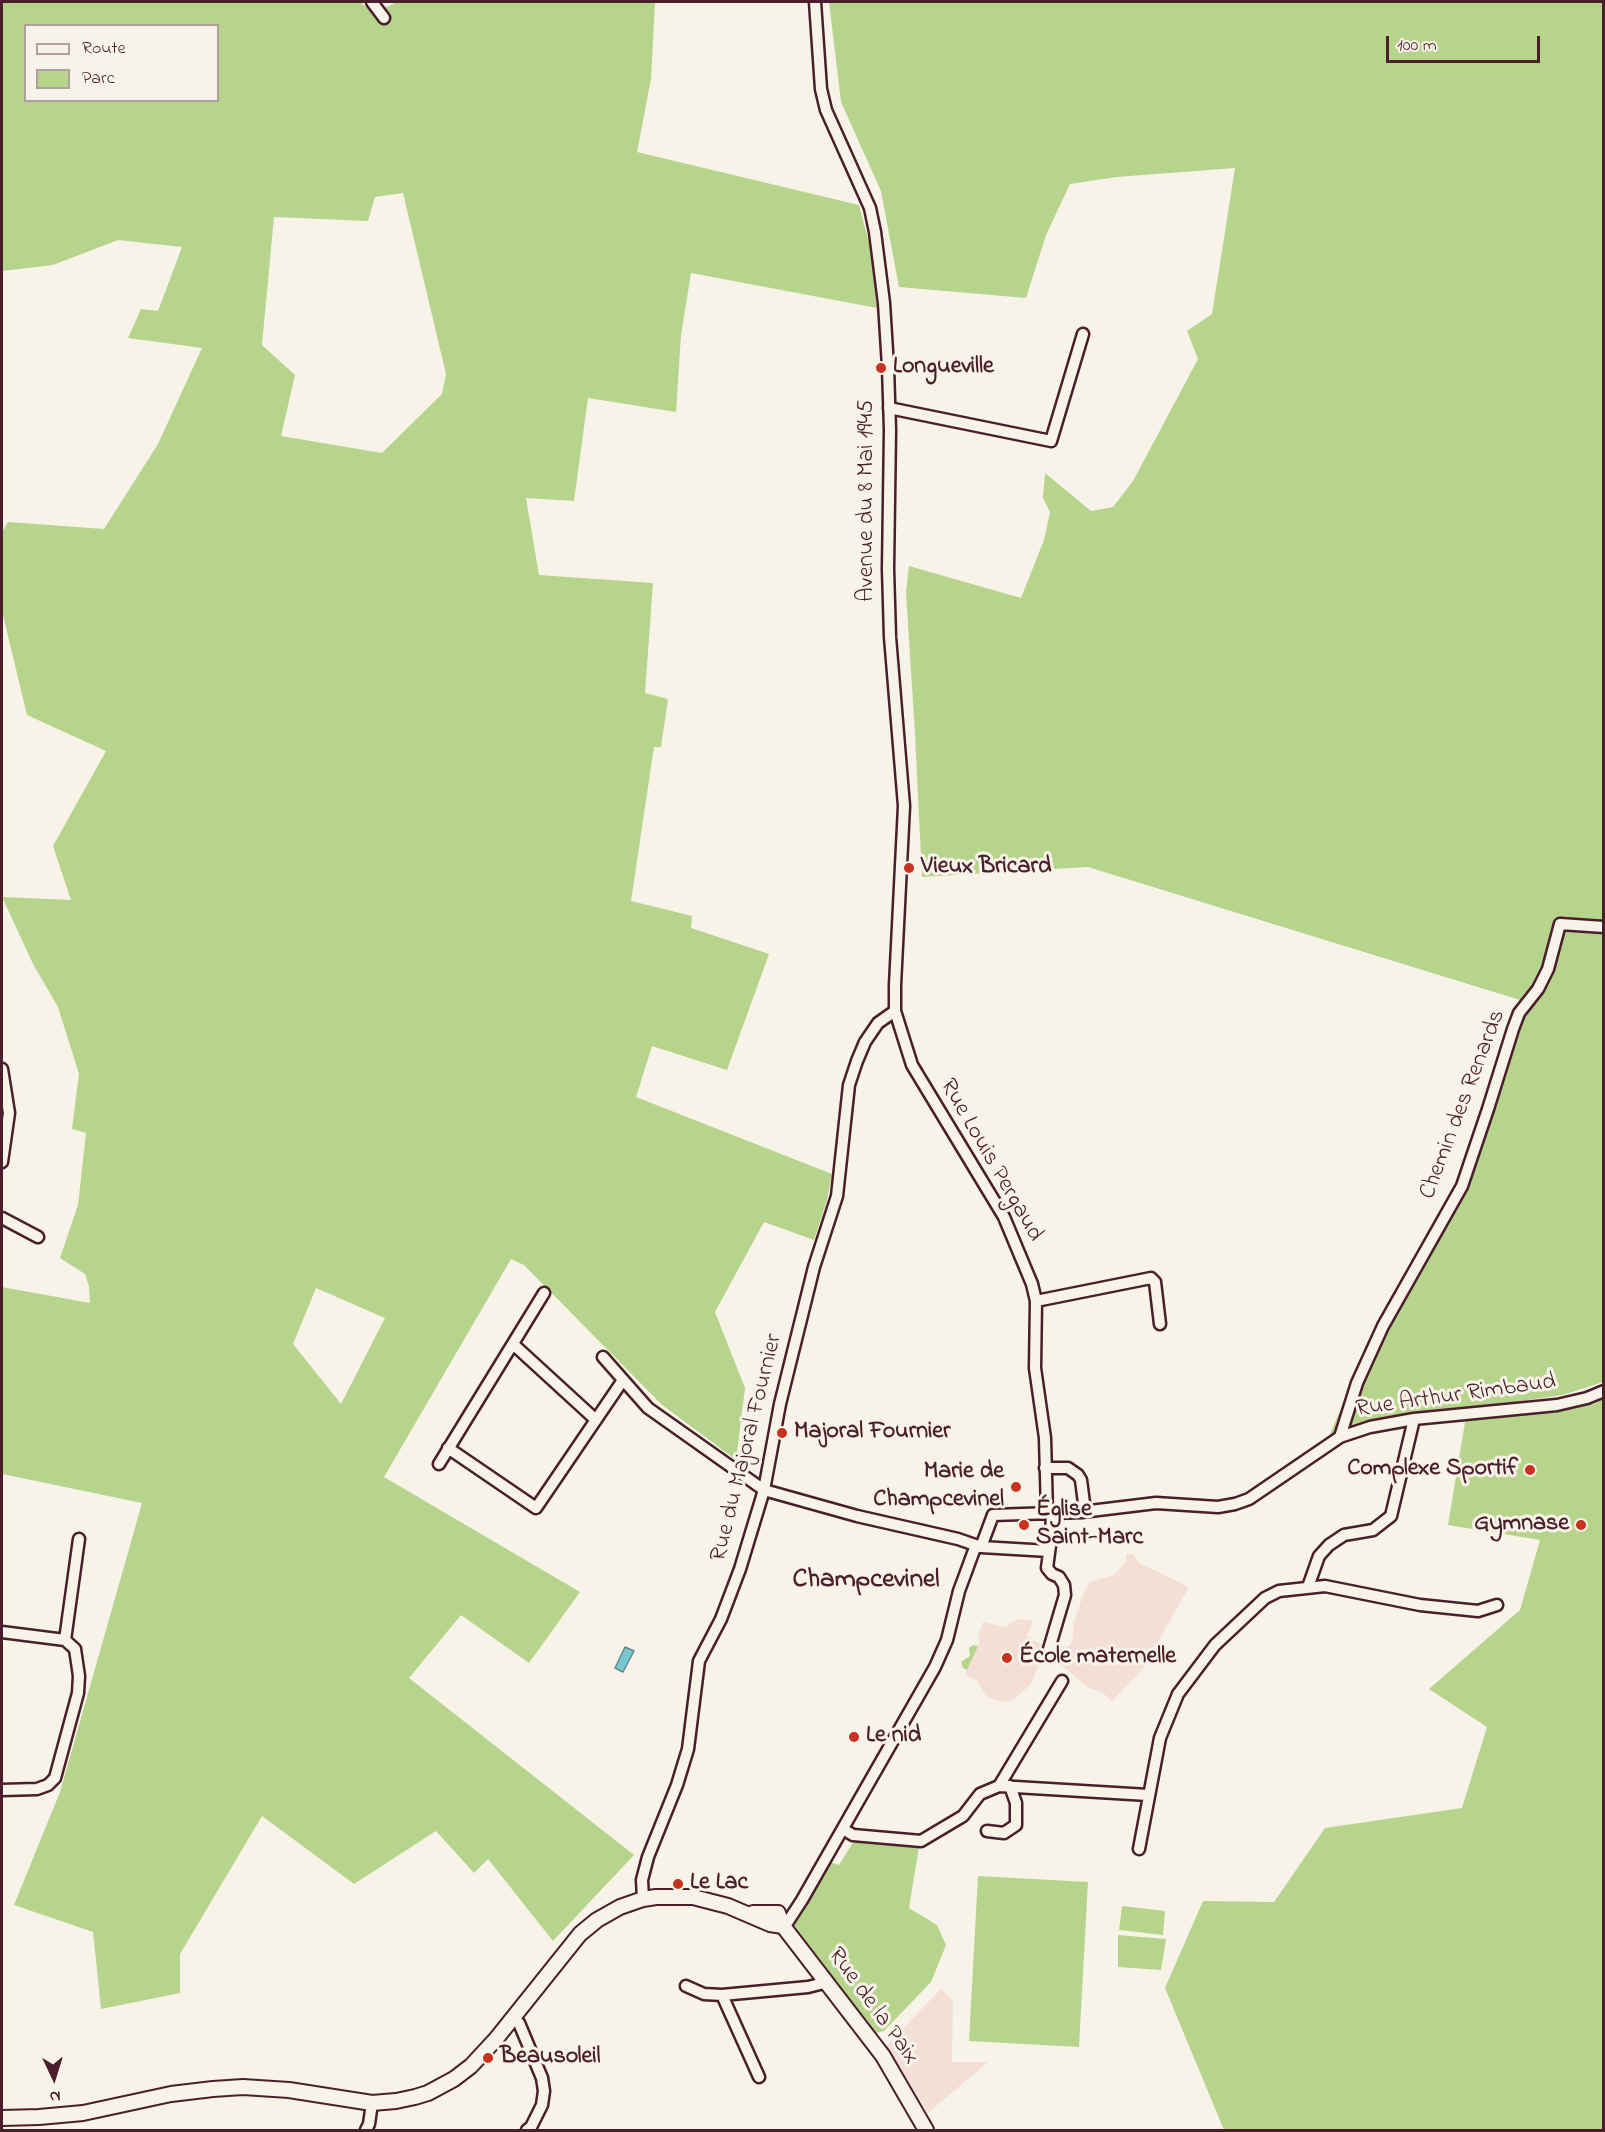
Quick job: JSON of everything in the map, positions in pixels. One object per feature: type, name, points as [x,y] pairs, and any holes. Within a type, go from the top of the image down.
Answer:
[{"type":"main road","points":[[2,2118],[82,2113],[171,2094],[243,2087],[289,2090],[372,2103],[415,2097],[428,2093],[454,2079],[477,2059],[580,1934],[609,1913],[643,1899],[666,1896],[710,1900],[740,1910],[770,1924],[781,1919]]},
{"type":"main road","name":"Rue de la Paix","points":[[781,1919],[883,2056],[926,2130]]},
{"type":"street","points":[[372,2],[384,18]]},
{"type":"street","name":"Avenue du 8 Mai 1945","points":[[815,2],[821,89],[826,110],[870,208],[885,314],[889,408],[890,637],[904,806],[895,1011]]},
{"type":"street","points":[[889,408],[1051,441],[1083,334]]},
{"type":"street","name":"Chemin des Renards","points":[[1340,1437],[1357,1383],[1383,1326],[1462,1186],[1513,1029],[1519,1013],[1538,988],[1548,969],[1560,924],[1604,927]]},
{"type":"street","name":"Rue Louis Pergaud","points":[[895,1011],[906,1050],[920,1081],[1004,1217],[1032,1284],[1036,1301],[1035,1368],[1045,1438],[1049,1551]]},
{"type":"street","name":"Rue du Majoral Fournier","points":[[643,1899],[642,1880],[648,1857],[677,1785],[688,1749],[699,1661],[721,1619],[740,1569],[764,1490],[780,1404],[814,1268],[837,1196],[849,1085],[865,1042],[878,1023],[895,1011]]},
{"type":"street","points":[[2,1069],[9,1113],[2,1162]]},
{"type":"street","points":[[2,1218],[38,1237]]},
{"type":"street","points":[[1036,1301],[1151,1278],[1155,1282],[1160,1324]]},
{"type":"street","points":[[439,1464],[544,1293]]},
{"type":"street","points":[[513,1344],[596,1420]]},
{"type":"street","points":[[603,1357],[648,1408],[764,1490],[979,1546],[1049,1551],[1047,1568],[1059,1577],[1064,1585],[1065,1595],[1050,1649]]},
{"type":"street","points":[[448,1448],[536,1508],[623,1380]]},
{"type":"street","name":"Rue Arthur Rimbaud","points":[[979,1546],[993,1515],[1084,1511],[1156,1503],[1218,1507],[1235,1504],[1249,1499],[1340,1437],[1370,1427],[1414,1419],[1557,1405],[1587,1398],[1604,1391]]},
{"type":"street","points":[[1308,1587],[1319,1556],[1329,1545],[1344,1535],[1373,1530],[1391,1516],[1414,1419]]},
{"type":"street","points":[[1046,1468],[1068,1468],[1078,1475],[1081,1480],[1084,1511]]},
{"type":"street","points":[[65,1640],[79,1539]]},
{"type":"street","points":[[781,1919],[788,1923],[935,1667],[947,1640],[959,1591],[979,1546]]},
{"type":"street","points":[[1139,1849],[1160,1738],[1178,1694],[1215,1645],[1264,1598],[1279,1591],[1325,1586],[1420,1605],[1478,1611],[1497,1605]]},
{"type":"street","points":[[2,1632],[65,1640],[75,1649],[79,1676],[78,1693],[55,1778],[48,1785],[37,1789],[2,1790]]},
{"type":"street","points":[[1004,1786],[1062,1681]]},
{"type":"street","points":[[843,1829],[853,1835],[921,1841],[963,1816],[980,1794],[1004,1786],[1148,1795]]},
{"type":"street","points":[[987,1831],[1004,1833],[1016,1825],[1016,1803],[1004,1786]]},
{"type":"street","points":[[686,1986],[704,1994],[722,1995],[808,1987],[828,1982]]},
{"type":"street","points":[[722,1995],[759,2077]]},
{"type":"street","points":[[513,2018],[519,2024],[542,2078],[544,2091],[542,2105],[531,2127],[527,2130]]},
{"type":"street","points":[[366,2130],[372,2103]]},
{"type":"shaded area","points":[[1126,1554],[1133,1554],[1139,1563],[1189,1587],[1142,1670],[1112,1701],[1102,1692],[1089,1688],[1051,1657],[1052,1652],[1070,1645],[1073,1639],[1073,1625],[1084,1592],[1090,1582],[1114,1575],[1126,1562]]},
{"type":"shaded area","name":"École maternelle","points":[[1020,1619],[1033,1621],[1027,1636],[1046,1647],[1031,1684],[1008,1702],[995,1700],[986,1696],[977,1681],[965,1674],[980,1640],[978,1637],[983,1622],[1006,1627],[1011,1622]]},
{"type":"shaded area","points":[[941,1989],[953,2001],[952,2062],[988,2062],[928,2113],[886,2046]]},
{"type":"green space","points":[[2,2],[360,2],[374,13],[397,2],[655,2],[651,79],[637,152],[859,205],[873,258],[877,308],[691,273],[681,335],[676,412],[588,398],[574,501],[526,498],[539,575],[653,583],[645,693],[668,699],[661,747],[654,747],[631,901],[692,916],[691,928],[769,954],[727,1070],[652,1046],[636,1097],[832,1174],[827,1200],[814,1240],[764,1222],[715,1312],[745,1388],[736,1460],[661,1404],[524,1265],[511,1259],[384,1477],[580,1592],[529,1663],[461,1615],[409,1678],[634,1855],[553,1941],[488,1859],[474,1873],[436,1831],[354,1884],[262,1816],[180,1954],[180,1993],[101,2009],[93,1932],[14,1905],[60,1792],[142,1503],[2,1474],[2,1287],[90,1303],[85,1274],[60,1258],[78,1205],[86,1133],[72,1129],[79,1074],[58,1007],[33,964],[2,897],[71,900],[53,846],[106,751],[27,715],[2,611],[2,532],[8,522],[104,529],[158,444],[202,348],[128,338],[141,309],[158,311],[182,247],[118,240],[53,265],[2,271]],"holes":[[[403,193],[446,374],[442,394],[382,453],[281,436],[295,375],[262,345],[274,217],[368,221],[375,197]],[[316,1288],[385,1318],[341,1404],[293,1344]]]},
{"type":"green space","points":[[829,2],[1603,2],[1603,1382],[1563,1395],[1368,1423],[1330,1434],[1386,1306],[1452,1193],[1520,1000],[1088,867],[922,877],[906,592],[909,566],[1021,598],[1044,540],[1050,512],[1043,498],[1045,473],[1091,511],[1113,507],[1133,481],[1198,359],[1187,331],[1212,314],[1235,168],[1117,177],[1070,184],[1046,235],[1026,298],[899,287],[881,191],[841,102]]},
{"type":"green space","points":[[1603,1399],[1603,2130],[1224,2130],[1165,1988],[1203,1901],[1274,1902],[1325,1828],[1462,1808],[1487,1727],[1429,1689],[1520,1610],[1540,1540],[1448,1525],[1466,1416],[1594,1404]]},
{"type":"green space","points":[[973,1645],[978,1646],[967,1670],[963,1668],[961,1662],[970,1656],[969,1648]]},
{"type":"green space","points":[[854,1841],[919,1847],[909,1908],[937,1925],[946,1945],[931,1982],[884,2031],[876,2033],[793,1927],[830,1862],[839,1865]]},
{"type":"green space","points":[[978,1876],[1088,1882],[1079,2047],[969,2041]]},
{"type":"green space","points":[[1122,1906],[1165,1911],[1163,1935],[1119,1930]]},
{"type":"green space","points":[[1118,1935],[1166,1939],[1161,1970],[1118,1967]]},
{"type":"water","points":[[625,1647],[634,1651],[623,1672],[615,1668]]},
{"type":"place","name":"Longueville","points":[[881,368]]},
{"type":"place","name":"Vieux Bricard","points":[[909,868]]},
{"type":"place","name":"Majoral Fournier","points":[[782,1433]]},
{"type":"place","name":"Complexe Sportif","points":[[1530,1470]]},
{"type":"place","name":"Marie de Champcevinel","points":[[1016,1487]]},
{"type":"place","name":"Église Saint-Marc","points":[[1024,1525]]},
{"type":"place","name":"Gymnase","points":[[1581,1525]]},
{"type":"place","name":"École maternelle","points":[[1007,1658]]},
{"type":"place","name":"Le nid","points":[[854,1737]]},
{"type":"place","name":"Le Lac","points":[[678,1884]]},
{"type":"place","name":"Beausoleil","points":[[488,2058]]},
{"type":"district","name":"Champcevinel","points":[[866,1582]]}]
